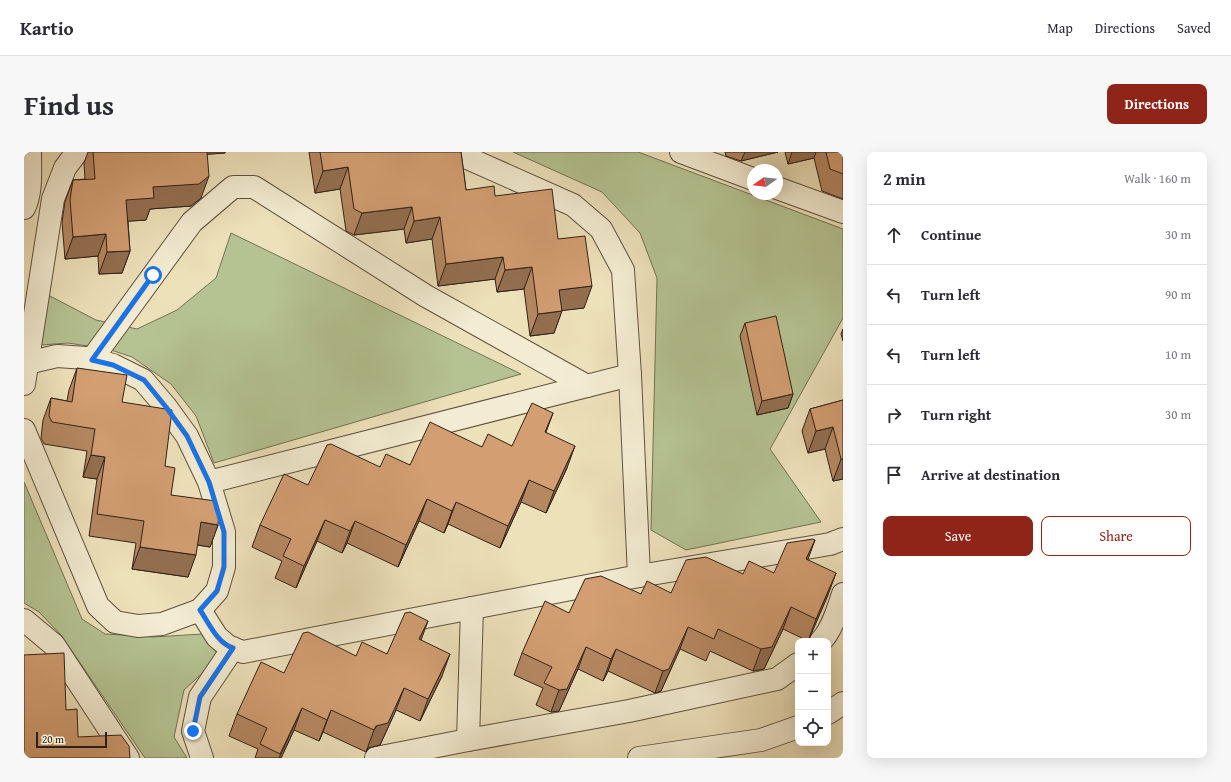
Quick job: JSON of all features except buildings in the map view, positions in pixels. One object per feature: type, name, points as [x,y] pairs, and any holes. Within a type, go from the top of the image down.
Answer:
[{"type":"street","points":[[24,208],[29,183],[30,152]]},
{"type":"street","points":[[24,430],[98,606],[115,622],[138,626],[162,624],[200,610],[217,591],[224,567],[224,532],[209,482],[187,436],[144,380],[113,365],[86,358],[57,356],[25,368],[53,199],[65,168],[77,152]]},
{"type":"street","points":[[454,152],[573,204],[601,229],[623,270],[630,375],[639,576]]},
{"type":"street","points":[[681,152],[747,177]]},
{"type":"street","points":[[92,360],[192,222],[233,187],[254,187],[426,296],[587,386]]},
{"type":"street","points":[[783,190],[843,212]]},
{"type":"street","points":[[209,482],[630,375]]},
{"type":"street","points":[[200,610],[217,636],[229,647],[243,652],[639,576],[830,544],[842,545]]},
{"type":"street","points":[[823,638],[836,613],[843,594]]},
{"type":"street","points":[[468,740],[472,608]]},
{"type":"street","points":[[24,620],[54,644],[128,758]]},
{"type":"street","points":[[202,758],[193,731],[200,697],[233,648]]},
{"type":"street","points":[[376,758],[629,711],[777,679],[795,666]]},
{"type":"street","points":[[831,711],[843,703]]},
{"type":"street","points":[[639,758],[760,740],[795,728]]},
{"type":"green space","points":[[513,152],[638,152],[747,193],[747,200],[766,200],[843,229],[843,318],[770,449],[821,522],[686,550],[651,530],[657,278],[640,233],[602,192]]},
{"type":"green space","points":[[231,233],[521,374],[214,463],[196,416],[171,384],[132,357],[108,349],[68,343],[41,345],[48,295],[96,320],[137,329],[177,310],[216,278]]},
{"type":"green space","points":[[24,482],[82,619],[105,634],[154,637],[202,634],[220,657],[184,690],[174,737],[187,758],[145,758],[61,635],[39,612],[24,603]]},
{"type":"route","points":[[153,275],[92,360],[113,365],[144,380],[166,407],[187,436],[209,482],[224,532],[224,567],[217,591],[200,610],[217,636],[229,647],[233,648],[200,697],[193,731]]}]
